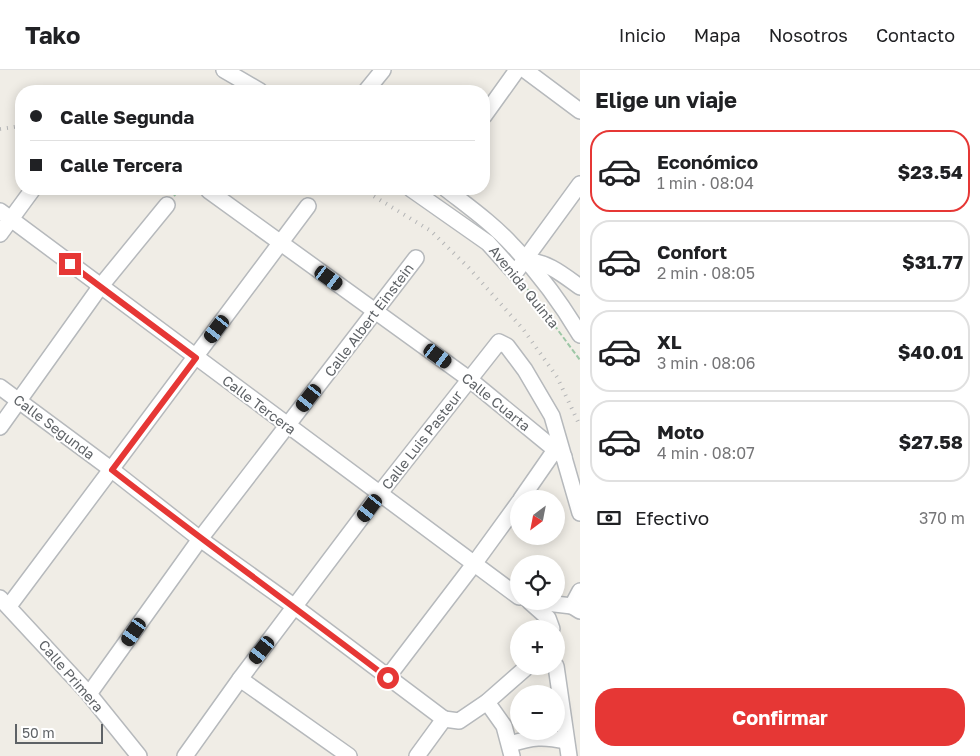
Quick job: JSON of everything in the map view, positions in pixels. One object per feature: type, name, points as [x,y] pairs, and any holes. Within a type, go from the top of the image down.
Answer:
[{"type":"street","points":[[371,85],[383,70]]},
{"type":"street","points":[[490,108],[517,70]]},
{"type":"street","points":[[525,70],[580,111]]},
{"type":"street","points":[[229,71],[251,85]]},
{"type":"street","points":[[515,273],[580,184]]},
{"type":"street","points":[[0,234],[5,215],[27,195]]},
{"type":"street","name":"Calle Cuarta","points":[[215,195],[469,379],[560,454]]},
{"type":"street","name":"Avenida Quinta","points":[[430,195],[488,243],[515,273]]},
{"type":"street","name":"Avenida Quinta","points":[[454,195],[484,218],[513,245],[557,300],[580,335]]},
{"type":"street","points":[[0,427],[100,287],[167,205]]},
{"type":"street","points":[[4,602],[112,470],[308,206]]},
{"type":"street","name":"Calle Tercera","points":[[5,215],[510,590]]},
{"type":"street","name":"Calle Albert Einstein","points":[[89,694],[200,539],[377,312],[416,258]]},
{"type":"street","points":[[525,260],[539,261],[549,265],[580,287]]},
{"type":"street","name":"Calle Luis Pasteur","points":[[185,756],[240,679],[380,494],[499,342],[507,346],[526,370],[552,416],[560,454]]},
{"type":"street","name":"Calle Segunda","points":[[0,387],[112,470],[200,539],[295,607],[444,719]]},
{"type":"street","points":[[529,490],[560,454]]},
{"type":"street","points":[[560,454],[580,513]]},
{"type":"street","points":[[388,678],[510,514]]},
{"type":"street","points":[[576,608],[580,591]]},
{"type":"street","name":"Calle Primera","points":[[4,602],[89,694],[139,756]]},
{"type":"street","points":[[540,610],[549,620]]},
{"type":"street","points":[[417,756],[444,719],[459,721],[487,702],[518,675]]},
{"type":"street","points":[[557,675],[569,756]]},
{"type":"street","points":[[240,679],[348,756]]},
{"type":"street","points":[[487,702],[504,726],[511,750],[532,737],[544,736],[566,741]]},
{"type":"path","name":"Avenida Quinta","points":[[515,273],[580,360]]},
{"type":"railway","points":[[0,129],[15,127]]},
{"type":"railway","points":[[372,195],[431,231],[469,268],[523,329],[557,377],[580,426]]},
{"type":"route","points":[[70,264],[196,358],[112,470],[200,539],[295,607],[388,678]]}]
